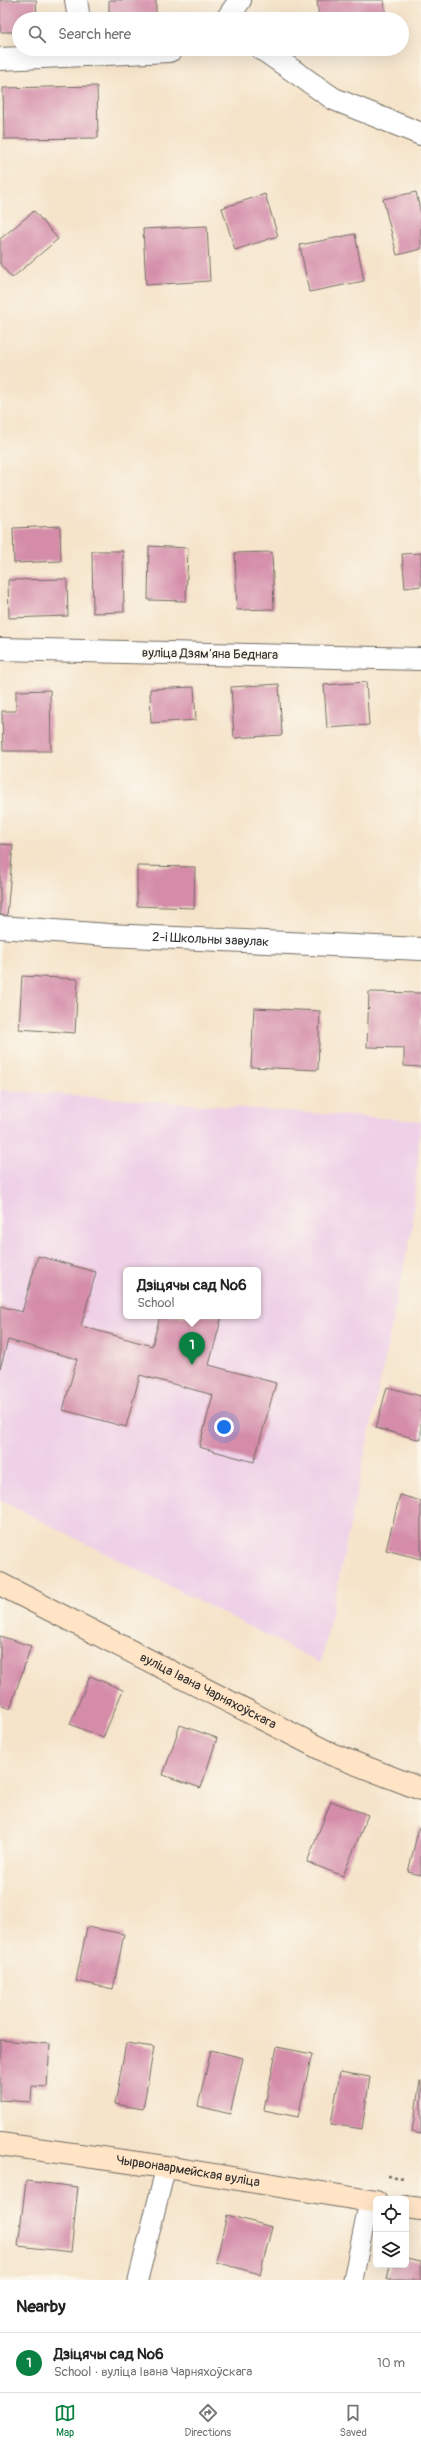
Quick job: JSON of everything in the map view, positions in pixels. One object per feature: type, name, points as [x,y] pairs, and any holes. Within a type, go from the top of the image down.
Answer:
[{"type":"street","points":[[76,0],[77,12]]},
{"type":"street","points":[[232,12],[240,0]]},
{"type":"street","points":[[0,59],[36,56]]},
{"type":"street","points":[[272,56],[334,99],[421,134]]},
{"type":"street","name":"вуліца Дзямʼяна Беднага","points":[[0,649],[421,659]]},
{"type":"street","name":"2-і Школьны завулак","points":[[0,927],[108,935],[421,949]]},
{"type":"street","name":"вуліца Івана Чарняхоўскага","points":[[0,1584],[330,1754],[421,1789]]},
{"type":"street","name":"Чырвонаармейская вуліца","points":[[0,2144],[166,2167],[372,2202]]},
{"type":"street","points":[[409,2207],[421,2209]]},
{"type":"lane","points":[[138,2280],[166,2167]]},
{"type":"lane","points":[[353,2280],[372,2202]]},
{"type":"shaded area","points":[[0,1090],[421,1121],[412,1229],[321,1663],[0,1500]]},
{"type":"building","points":[[0,0],[36,0],[37,12],[12,12],[12,32],[0,32]]},
{"type":"building","points":[[109,0],[156,0],[156,12],[109,12]]},
{"type":"building","points":[[317,0],[384,0],[385,12],[318,12]]},
{"type":"building","points":[[97,86],[98,138],[4,139],[3,88]]},
{"type":"building","points":[[416,192],[421,214],[421,249],[397,255],[383,199]]},
{"type":"building","points":[[265,194],[278,236],[235,250],[222,208]]},
{"type":"building","points":[[34,211],[58,239],[12,278],[0,264],[0,239]]},
{"type":"building","points":[[207,226],[210,281],[146,285],[143,229]]},
{"type":"building","points":[[355,234],[364,281],[309,292],[300,245]]},
{"type":"building","points":[[60,526],[61,561],[14,563],[13,528]]},
{"type":"building","points":[[149,546],[188,548],[186,601],[148,600]]},
{"type":"building","points":[[92,551],[123,551],[124,612],[93,613]]},
{"type":"building","points":[[272,552],[274,609],[237,610],[235,553]]},
{"type":"building","points":[[421,553],[421,586],[405,588],[402,554]]},
{"type":"building","points":[[67,579],[68,616],[9,618],[8,580]]},
{"type":"building","points":[[366,682],[369,725],[327,728],[324,685]]},
{"type":"building","points":[[279,684],[282,735],[234,738],[231,687]]},
{"type":"building","points":[[194,687],[196,720],[151,723],[150,689]]},
{"type":"building","points":[[50,690],[51,751],[3,751],[2,711],[16,711],[16,691]]},
{"type":"building","points":[[0,844],[13,845],[7,916],[0,915]]},
{"type":"building","points":[[137,866],[195,867],[194,908],[137,906]]},
{"type":"building","points":[[22,976],[78,979],[75,1033],[19,1029]]},
{"type":"building","points":[[369,992],[421,993],[421,1067],[404,1066],[404,1048],[367,1047]]},
{"type":"building","points":[[254,1008],[320,1011],[318,1070],[251,1067]]},
{"type":"building","points":[[38,1256],[96,1272],[81,1326],[152,1346],[159,1319],[221,1319],[209,1365],[276,1383],[254,1462],[199,1447],[213,1395],[140,1375],[126,1427],[63,1410],[77,1359],[8,1340],[0,1369],[0,1306],[22,1312]]},
{"type":"building","points":[[387,1387],[421,1396],[421,1440],[376,1428]]},
{"type":"building","points":[[400,1495],[421,1501],[421,1559],[386,1550]]},
{"type":"building","points":[[0,1636],[31,1646],[10,1709],[0,1705]]},
{"type":"building","points":[[90,1676],[123,1690],[103,1738],[70,1724]]},
{"type":"building","points":[[180,1725],[217,1738],[201,1788],[163,1775]]},
{"type":"building","points":[[331,1801],[368,1815],[343,1876],[307,1862]]},
{"type":"building","points":[[419,1827],[421,1827],[421,1875],[408,1872]]},
{"type":"building","points":[[87,1927],[124,1934],[113,1989],[76,1981]]},
{"type":"building","points":[[0,2040],[50,2044],[47,2087],[32,2086],[31,2102],[0,2100]]},
{"type":"building","points":[[126,2043],[154,2047],[143,2109],[115,2104]]},
{"type":"building","points":[[277,2047],[312,2054],[298,2117],[264,2110]]},
{"type":"building","points":[[211,2050],[243,2058],[230,2114],[198,2106]]},
{"type":"building","points":[[340,2072],[370,2077],[362,2129],[331,2124]]},
{"type":"building","points":[[421,2081],[421,2134],[412,2132]]},
{"type":"building","points":[[26,2181],[78,2187],[71,2252],[18,2246]]},
{"type":"building","points":[[227,2215],[272,2227],[260,2274],[216,2262]]},
{"type":"building","points":[[409,2260],[421,2262],[421,2280],[387,2280],[389,2268],[409,2268]]},
{"type":"place","name":"Дзіцячы сад №6","points":[[192,1365]]}]
